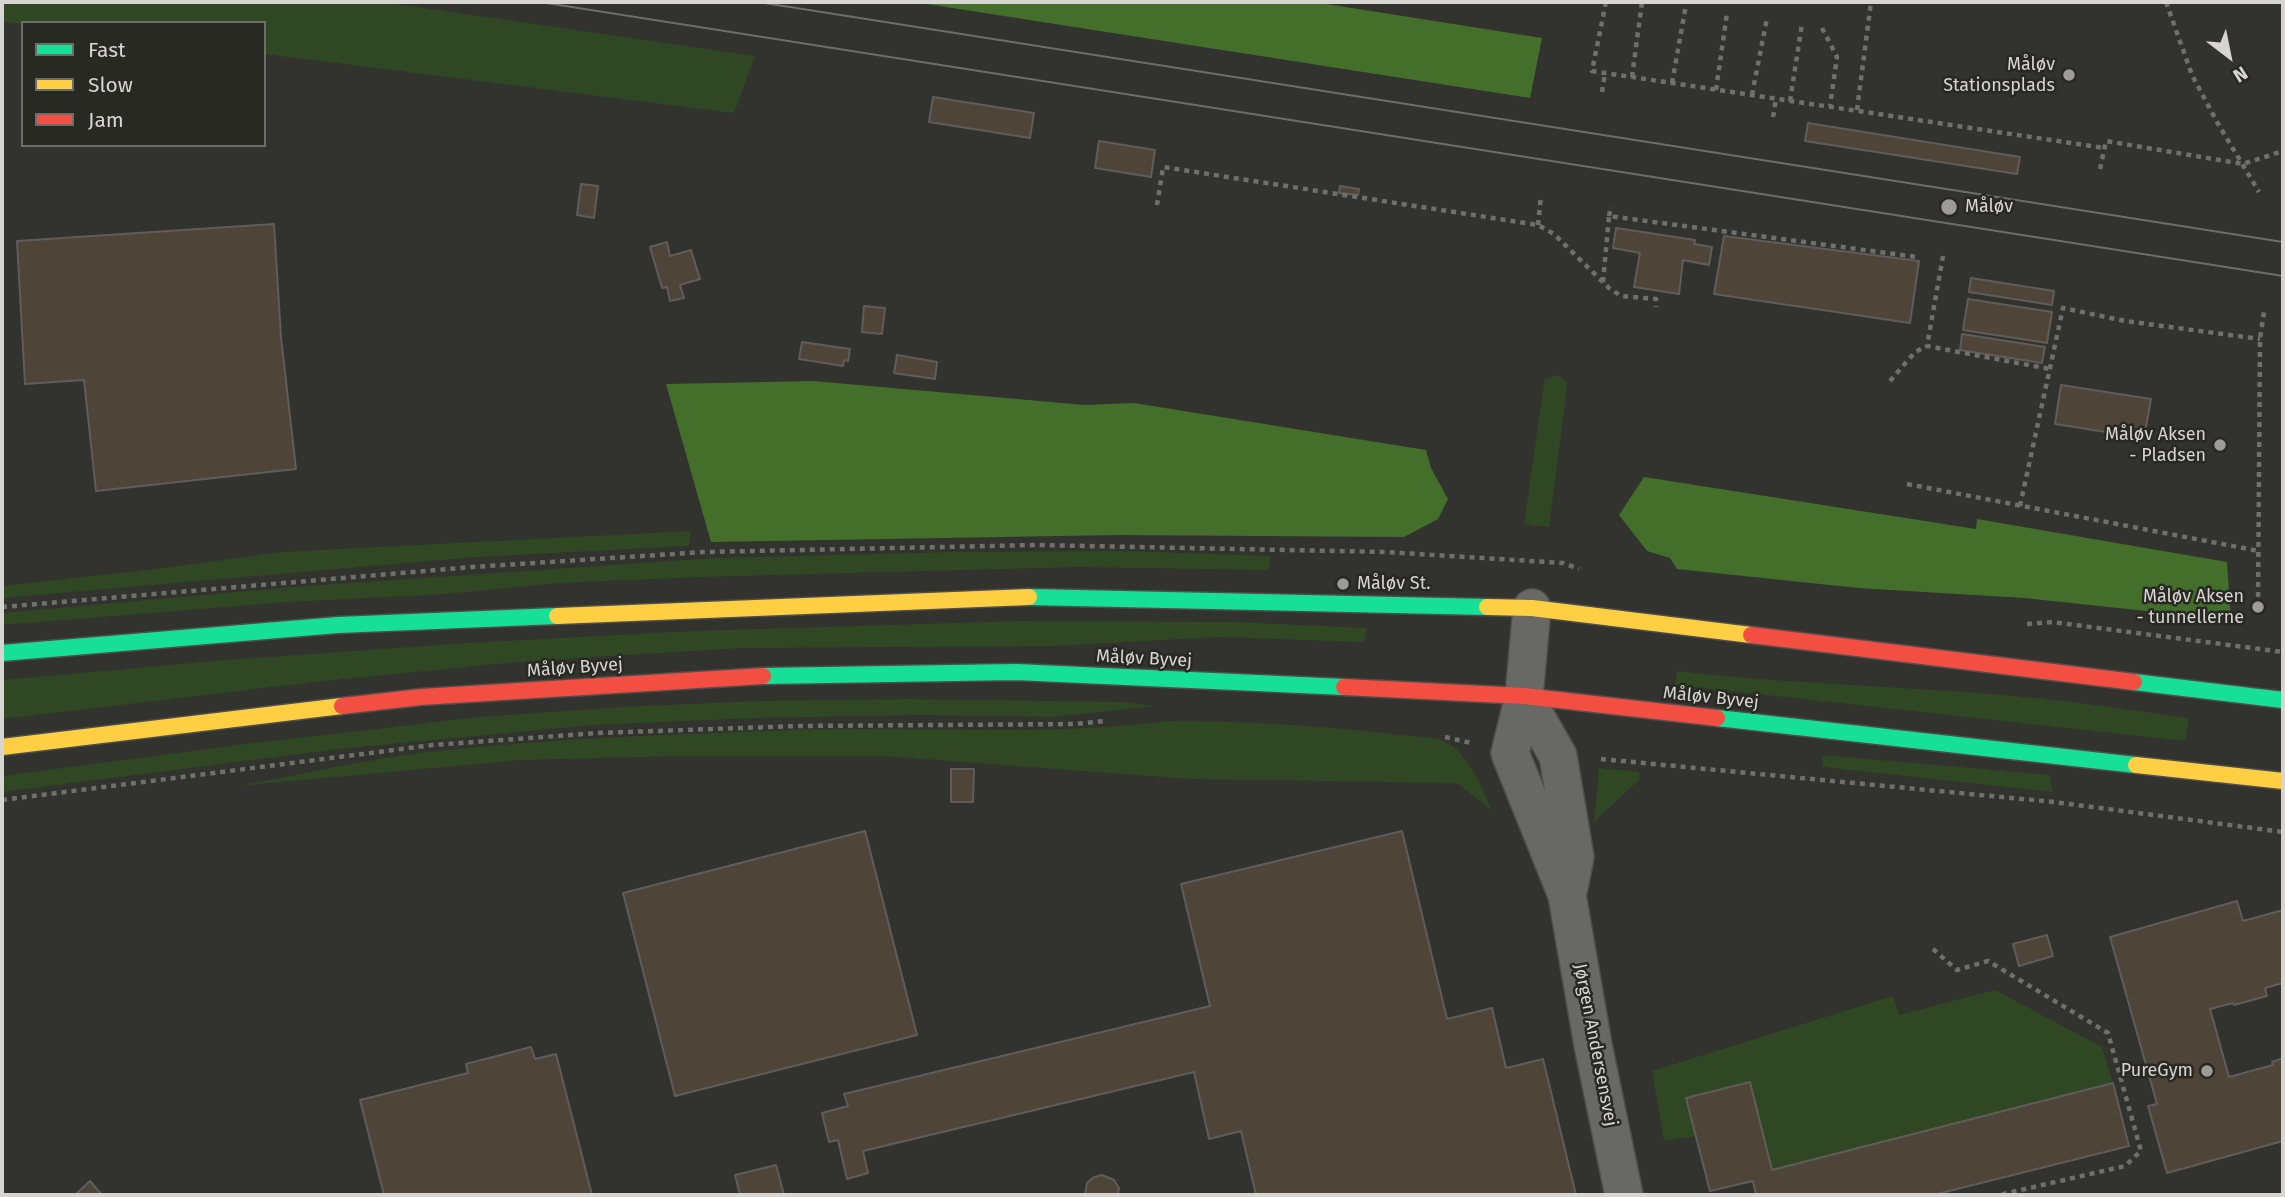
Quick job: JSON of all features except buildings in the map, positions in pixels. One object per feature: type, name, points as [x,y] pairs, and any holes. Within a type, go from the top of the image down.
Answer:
[{"type":"main road","points":[[2,653],[338,625],[1048,596],[1532,608],[2283,699]]},
{"type":"main road","name":"Måløv Byvej","points":[[2,747],[421,697],[730,677],[1016,672],[1524,696],[2283,781]]},
{"type":"street","points":[[1510,753],[1524,696],[1532,608]]},
{"type":"street","name":"Jørgen Andersensvej","points":[[1524,696],[1559,757],[1575,857],[1567,895]]},
{"type":"street","name":"Jørgen Andersensvej","points":[[1510,753],[1567,895],[1624,1195]]},
{"type":"path","points":[[1606,2],[1592,71],[2104,148]]},
{"type":"path","points":[[1632,77],[1642,2]]},
{"type":"path","points":[[1857,110],[1871,2]]},
{"type":"path","points":[[2166,2],[2192,75],[2259,192]]},
{"type":"path","points":[[1672,83],[1686,5]]},
{"type":"path","points":[[1716,90],[1727,12]]},
{"type":"path","points":[[1752,95],[1767,18]]},
{"type":"path","points":[[1790,101],[1802,24]]},
{"type":"path","points":[[1822,28],[1837,57],[1830,106]]},
{"type":"path","points":[[1602,92],[1605,73]]},
{"type":"path","points":[[1773,117],[1776,99]]},
{"type":"path","points":[[2100,169],[2106,141],[2243,164],[2283,152]]},
{"type":"path","points":[[1157,205],[1163,167],[1538,225],[1554,234],[1621,296],[1656,299],[1656,307]]},
{"type":"path","points":[[1538,225],[1541,195]]},
{"type":"path","points":[[1603,282],[1611,206]]},
{"type":"path","points":[[1609,216],[1775,234],[1917,257]]},
{"type":"path","points":[[1927,345],[1943,256]]},
{"type":"path","points":[[2020,506],[2063,308],[2125,321],[2260,339]]},
{"type":"path","points":[[2258,607],[2260,339],[2264,312]]},
{"type":"path","points":[[1890,382],[1915,352],[1927,345],[2050,369]]},
{"type":"path","points":[[1907,484],[2259,551]]},
{"type":"path","points":[[2,800],[433,744],[598,733],[798,726],[1076,724],[1114,720]]},
{"type":"path","points":[[1443,736],[1510,753]]},
{"type":"path","points":[[1559,757],[2054,802],[2283,832]]},
{"type":"path","points":[[1933,949],[1957,970],[1988,961],[2108,1033],[2141,1151],[2125,1166],[1999,1195]]},
{"type":"green space","points":[[2,2],[383,2],[755,56],[734,113],[266,54],[266,21],[2,22]]},
{"type":"green space","points":[[914,2],[1314,2],[1542,38],[1530,98]]},
{"type":"green space","points":[[1558,375],[1566,381],[1567,388],[1549,527],[1524,524],[1544,383],[1545,379]]},
{"type":"green space","points":[[813,381],[1085,405],[1134,403],[1426,450],[1431,468],[1448,499],[1438,519],[1404,537],[1119,535],[711,542],[666,384]]},
{"type":"green space","points":[[1644,477],[1976,529],[1977,519],[2227,562],[2231,620],[2024,598],[1858,588],[1677,569],[1670,558],[1647,551],[1619,515]]},
{"type":"green space","points":[[691,531],[689,546],[476,557],[2,598],[2,586],[282,552]]},
{"type":"green space","points":[[1125,551],[1270,556],[1269,570],[1077,567],[558,583],[445,594],[287,602],[2,625],[2,613],[292,587],[714,558]]},
{"type":"green space","points":[[1020,621],[1234,622],[1367,628],[1364,642],[1219,637],[1055,646],[741,648],[517,662],[315,682],[2,719],[2,680],[467,643],[693,631]]},
{"type":"green space","points":[[1677,671],[2036,698],[2189,718],[2185,741],[1675,685]]},
{"type":"green space","points":[[906,699],[1123,702],[1155,706],[1051,717],[921,715],[592,725],[338,749],[2,792],[2,776],[480,717],[759,701]]},
{"type":"green space","points":[[1168,721],[1307,726],[1439,739],[1460,752],[1478,781],[1491,810],[1457,783],[1189,779],[884,756],[681,756],[521,760],[237,786],[405,755],[568,740],[844,729],[1076,729]]},
{"type":"green space","points":[[1822,755],[2050,775],[2053,792],[1823,767]]},
{"type":"green space","points":[[1599,768],[1639,772],[1639,780],[1594,822]]},
{"type":"green space","points":[[1995,990],[2102,1047],[2113,1083],[1772,1170],[1696,1136],[1664,1141],[1652,1071],[1893,996],[1899,1015]]},
{"type":"tram line","points":[[540,2],[2283,276]]},
{"type":"tram line","points":[[758,2],[2283,242]]},
{"type":"traffic: fast","points":[[1029,597],[1487,607]]},
{"type":"traffic: fast","points":[[2,653],[338,625],[557,616]]},
{"type":"traffic: fast","points":[[763,676],[1016,672],[1344,687]]},
{"type":"traffic: fast","points":[[2134,682],[2283,700]]},
{"type":"traffic: fast","points":[[1717,718],[2136,765]]},
{"type":"traffic: slow","points":[[557,616],[1029,597]]},
{"type":"traffic: slow","points":[[1487,607],[1532,608],[1751,635]]},
{"type":"traffic: slow","points":[[2,747],[342,706]]},
{"type":"traffic: slow","points":[[2136,765],[2283,781]]},
{"type":"traffic: jam","points":[[1751,635],[2134,682]]},
{"type":"traffic: jam","points":[[342,706],[421,697],[763,676]]},
{"type":"traffic: jam","points":[[1344,687],[1524,696],[1717,718]]},
{"type":"place","name":"Måløv Stationsplads","points":[[2069,75]]},
{"type":"place","name":"Måløv","points":[[1949,207]]},
{"type":"place","name":"Måløv Aksen - Pladsen","points":[[2220,445]]},
{"type":"place","name":"Måløv St.","points":[[1343,584]]},
{"type":"place","name":"Måløv Aksen - tunnellerne","points":[[2258,607]]},
{"type":"place","name":"PureGym","points":[[2207,1071]]}]
